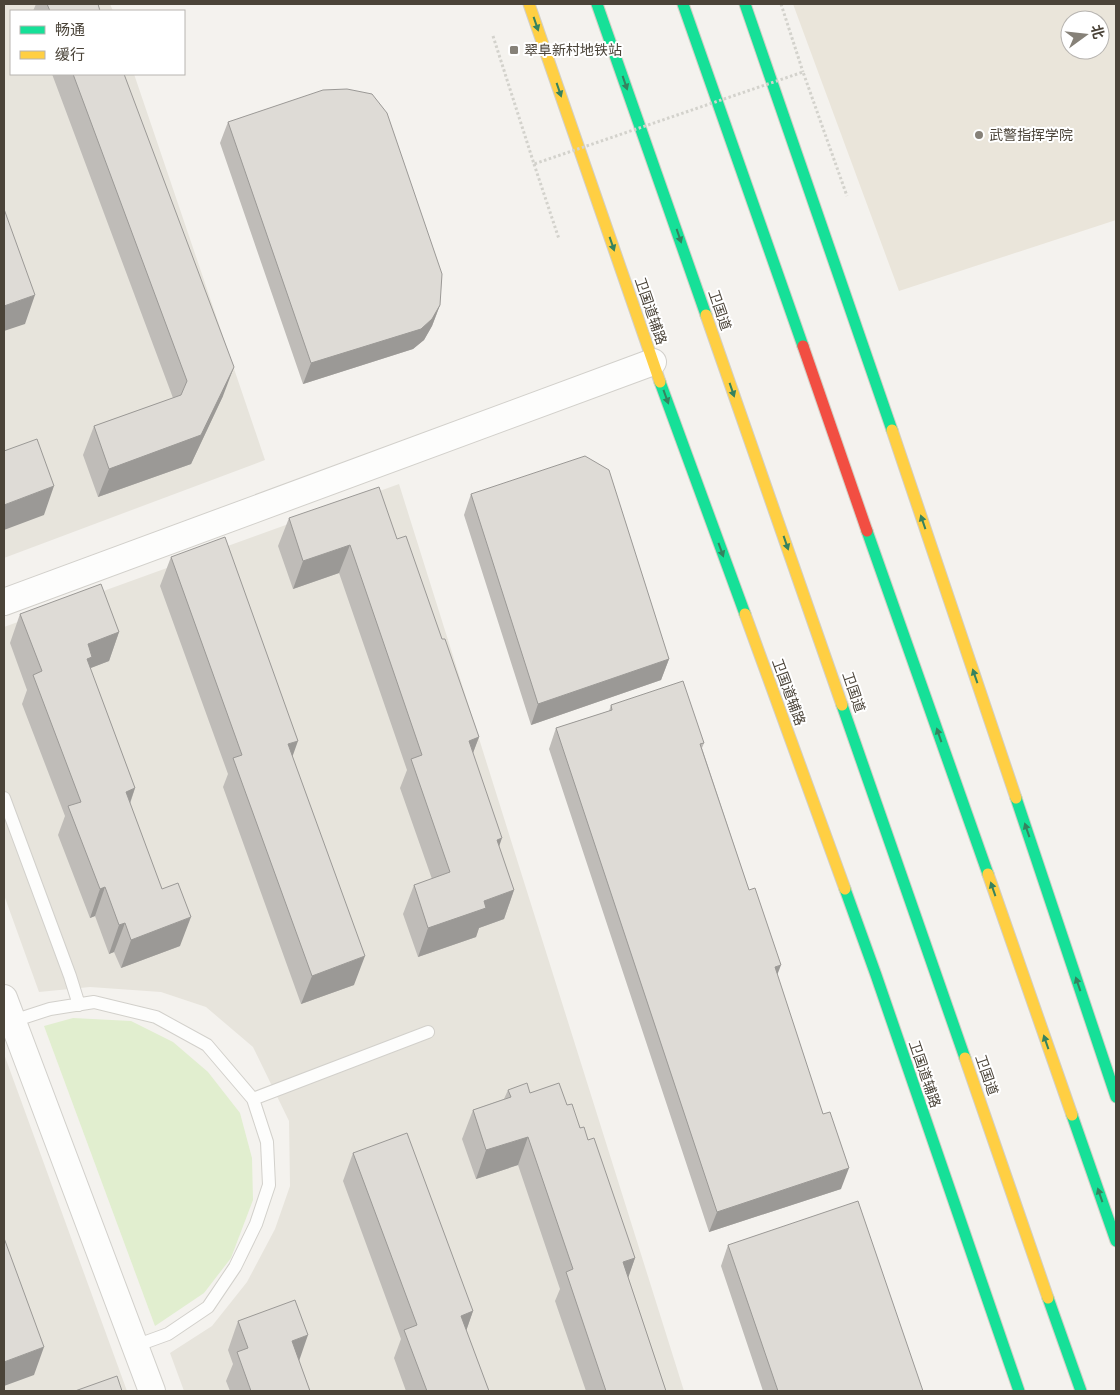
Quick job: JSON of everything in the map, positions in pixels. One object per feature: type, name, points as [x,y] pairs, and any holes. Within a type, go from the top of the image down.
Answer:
[{"type":"main road","name":"卫国道辅路","points":[[529,4],[653,362],[876,975],[1019,1391]]},
{"type":"main road","name":"卫国道","points":[[597,4],[1081,1391]]},
{"type":"main road","points":[[683,4],[1116,1241]]},
{"type":"main road","points":[[745,4],[876,384],[1116,1097]]},
{"type":"street","points":[[4,602],[653,362]]},
{"type":"street","points":[[8,1010],[152,1391]]},
{"type":"lane","points":[[4,798],[70,976],[78,1005]]},
{"type":"lane","points":[[8,1010],[50,1009],[94,1002],[156,1017],[208,1045],[253,1098],[267,1142],[269,1185],[256,1224],[235,1267],[208,1307],[168,1334],[135,1346]]},
{"type":"lane","points":[[253,1098],[428,1032]]},
{"type":"path","points":[[781,4],[847,196]]},
{"type":"path","points":[[493,36],[559,240]]},
{"type":"path","points":[[534,164],[803,72]]},
{"type":"shaded area","points":[[4,4],[110,4],[113,10],[10,10],[10,75],[134,75],[265,460],[4,558]]},
{"type":"shaded area","name":"武警指挥学院","points":[[793,4],[1116,4],[1116,220],[899,291]]},
{"type":"shaded area","points":[[399,484],[684,1391],[184,1391],[170,1353],[212,1326],[247,1282],[275,1229],[290,1186],[289,1121],[253,1047],[206,1007],[161,992],[90,987],[39,992],[4,895],[4,627]]},
{"type":"shaded area","points":[[4,1054],[127,1391],[4,1391]]},
{"type":"green space","points":[[73,1018],[131,1021],[173,1042],[208,1072],[240,1113],[252,1158],[253,1200],[231,1258],[204,1293],[155,1326],[44,1026]]},
{"type":"building","points":[[47,4],[98,4],[100,10],[50,10]]},
{"type":"building","points":[[73,75],[124,75],[234,367],[201,435],[109,469],[94,426],[181,395],[187,381]]},
{"type":"building","points":[[347,89],[372,94],[387,113],[442,274],[440,305],[432,319],[421,329],[311,363],[228,122],[323,90]]},
{"type":"building","points":[[4,209],[35,295],[4,306]]},
{"type":"building","points":[[37,439],[54,486],[4,505],[4,451]]},
{"type":"building","points":[[585,456],[609,470],[669,659],[538,704],[471,494]]},
{"type":"building","points":[[379,487],[397,539],[406,536],[479,737],[469,741],[502,838],[497,840],[514,890],[484,901],[486,908],[428,928],[414,885],[450,872],[411,759],[422,755],[350,545],[303,561],[289,518]]},
{"type":"building","points":[[225,537],[298,741],[288,744],[365,956],[312,976],[233,758],[242,755],[171,557]]},
{"type":"building","points":[[101,584],[119,632],[88,644],[92,657],[87,659],[135,788],[126,792],[162,889],[178,883],[191,917],[131,940],[125,923],[119,925],[105,887],[100,889],[68,806],[81,802],[33,675],[42,671],[20,614]]},
{"type":"building","points":[[683,681],[704,743],[700,744],[749,890],[755,888],[781,965],[775,967],[823,1114],[830,1112],[849,1168],[717,1212],[556,728],[612,710],[611,705]]},
{"type":"building","points":[[527,1083],[530,1093],[559,1083],[567,1105],[572,1104],[580,1128],[584,1127],[588,1140],[594,1138],[635,1258],[623,1262],[666,1391],[606,1391],[566,1272],[573,1269],[528,1137],[486,1150],[473,1110],[511,1097],[508,1090]]},
{"type":"building","points":[[407,1133],[473,1311],[461,1316],[489,1391],[427,1391],[404,1330],[417,1325],[353,1153]]},
{"type":"building","points":[[858,1201],[923,1391],[778,1391],[728,1245]]},
{"type":"building","points":[[4,1238],[44,1347],[4,1362]]},
{"type":"building","points":[[295,1300],[308,1335],[292,1341],[310,1391],[251,1391],[237,1352],[248,1348],[238,1321]]},
{"type":"building","points":[[117,1376],[122,1391],[75,1391]]},
{"type":"traffic: fast","points":[[597,4],[706,315]]},
{"type":"traffic: fast","points":[[683,4],[803,346]]},
{"type":"traffic: fast","points":[[745,4],[892,430]]},
{"type":"traffic: fast","points":[[660,382],[745,614]]},
{"type":"traffic: fast","points":[[867,531],[988,874]]},
{"type":"traffic: fast","points":[[842,705],[965,1058]]},
{"type":"traffic: fast","points":[[1016,798],[1116,1097]]},
{"type":"traffic: fast","points":[[845,889],[1019,1391]]},
{"type":"traffic: fast","points":[[1072,1115],[1116,1241]]},
{"type":"traffic: fast","points":[[1048,1298],[1081,1391]]},
{"type":"traffic: slow","points":[[529,4],[660,382]]},
{"type":"traffic: slow","points":[[706,315],[842,705]]},
{"type":"traffic: slow","points":[[892,430],[1016,798]]},
{"type":"traffic: slow","points":[[745,614],[845,889]]},
{"type":"traffic: slow","points":[[988,874],[1072,1115]]},
{"type":"traffic: slow","points":[[965,1058],[1048,1298]]},
{"type":"traffic: jam","points":[[803,346],[867,531]]},
{"type":"place","name":"翠阜新村地铁站","points":[[514,50]]},
{"type":"place","name":"武警指挥学院","points":[[979,135]]}]
